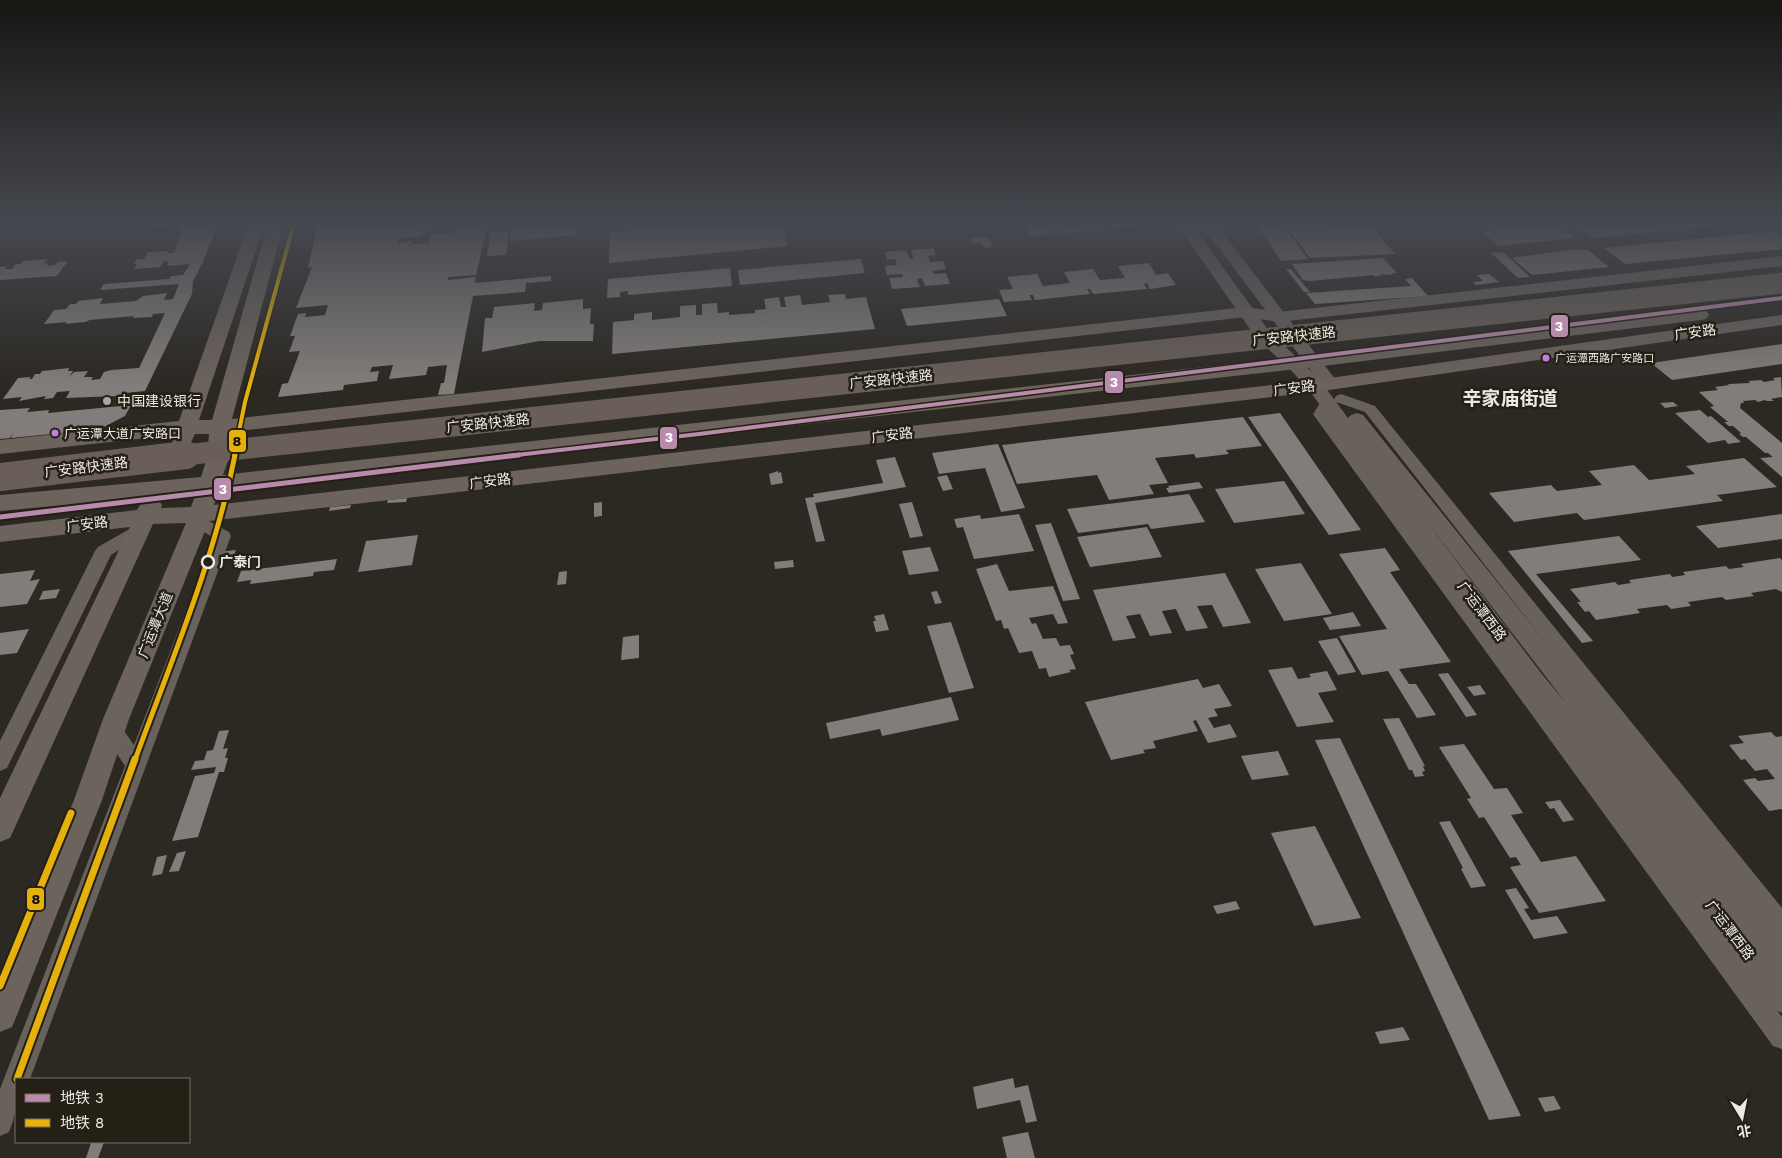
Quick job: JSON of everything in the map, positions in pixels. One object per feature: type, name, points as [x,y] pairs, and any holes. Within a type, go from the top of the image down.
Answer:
[{"type":"highway","name":"广安路快速路","points":[[0,459],[165,440],[1724,277]]},
{"type":"highway","name":"广安路快速路","points":[[0,477],[148,459],[1782,283]]},
{"type":"main road","points":[[0,829],[159,488],[175,464],[239,277]]},
{"type":"main road","name":"广运潭大道","points":[[0,1015],[88,800],[112,731],[199,517],[218,458],[220,428],[261,277]]},
{"type":"main road","points":[[0,484],[1263,335],[1284,324],[1655,277]]},
{"type":"main road","points":[[0,447],[187,427],[220,428],[1246,312],[1284,324],[1718,285],[1754,277]]},
{"type":"main road","points":[[0,503],[210,484],[620,439],[1782,306]]},
{"type":"main road","name":"广安路","points":[[0,534],[143,523],[414,489],[1328,393],[1782,320]]},
{"type":"main road","points":[[414,489],[620,439]]},
{"type":"street","name":"广运潭西路","points":[[1221,277],[1263,335],[1304,362]]},
{"type":"street","name":"广运潭西路","points":[[1248,277],[1284,324],[1304,362],[1328,393],[1551,668],[1782,959]]},
{"type":"street","name":"广运潭西路","points":[[1328,393],[1533,680],[1596,755],[1782,998]]},
{"type":"street","points":[[1782,926],[1370,408],[1328,393],[1320,414],[1782,1037]]},
{"type":"street","points":[[17,1078],[223,536],[199,517]]},
{"type":"street","points":[[0,762],[104,552],[143,523]]},
{"type":"street","points":[[112,731],[136,765]]},
{"type":"street","points":[[0,1123],[15,1083]]},
{"type":"building","points":[[0,277],[42,277],[0,280]]},
{"type":"building","points":[[170,277],[195,277],[192,294],[145,391],[117,396],[66,398],[70,391],[57,392],[53,398],[44,399],[46,396],[19,401],[22,397],[3,399],[18,378],[31,377],[29,379],[32,379],[35,374],[40,374],[42,371],[69,368],[68,371],[73,371],[69,377],[74,372],[88,371],[84,377],[93,377],[91,380],[100,379],[104,372],[111,370],[139,368],[165,313],[153,314],[152,317],[133,318],[134,316],[65,324],[67,322],[44,324],[54,310],[66,309],[70,304],[76,304],[78,301],[103,298],[100,304],[136,301],[143,296],[167,293],[164,300],[173,299],[179,284],[100,290],[104,284],[169,279]]},
{"type":"building","points":[[308,277],[448,277],[448,280],[476,277],[475,283],[551,277],[551,281],[526,283],[525,292],[473,296],[454,394],[438,395],[441,383],[444,383],[447,365],[428,367],[426,375],[389,379],[393,365],[372,367],[370,372],[379,371],[377,381],[344,385],[343,390],[278,397],[282,384],[288,383],[300,351],[289,352],[295,336],[290,336],[298,314],[306,313],[305,317],[325,315],[328,305],[296,308]]},
{"type":"building","points":[[630,277],[731,277],[732,286],[628,295],[628,291],[620,292],[620,297],[607,298],[608,279]]},
{"type":"building","points":[[739,277],[823,277],[740,285]]},
{"type":"building","points":[[947,277],[950,284],[925,286],[922,278],[917,279],[920,287],[892,289],[889,278]]},
{"type":"building","points":[[1007,277],[1039,277],[1043,286],[1070,283],[1067,277],[1098,277],[1100,280],[1171,277],[1176,285],[1150,289],[1147,283],[1144,284],[1147,289],[1093,294],[1090,289],[1087,289],[1090,294],[1035,300],[1033,295],[1029,295],[1032,300],[1004,302],[999,290],[1013,289]]},
{"type":"building","points":[[1292,277],[1298,277],[1310,292],[1304,292]]},
{"type":"building","points":[[1301,277],[1352,277],[1310,281],[1303,280]]},
{"type":"building","points":[[1479,277],[1493,277],[1499,282],[1476,285],[1473,282],[1483,281]]},
{"type":"building","points":[[1412,278],[1428,296],[1315,304],[1306,293],[1411,286],[1405,279]]},
{"type":"building","points":[[845,294],[846,299],[866,297],[875,329],[612,354],[613,322],[634,320],[634,314],[652,312],[652,320],[680,317],[680,306],[696,305],[696,315],[702,315],[702,304],[717,303],[718,313],[729,312],[729,315],[755,313],[755,310],[766,309],[764,299],[779,297],[781,307],[786,307],[784,297],[800,295],[802,305],[830,302],[828,295]]},
{"type":"building","points":[[583,299],[583,309],[591,308],[590,324],[594,324],[593,341],[539,341],[482,352],[485,318],[492,318],[494,307],[535,303],[534,311],[542,310],[543,303]]},
{"type":"building","points":[[999,299],[1007,316],[907,326],[901,309]]},
{"type":"building","points":[[1782,344],[1782,364],[1672,380],[1651,363]]},
{"type":"building","points":[[1781,377],[1782,397],[1771,399],[1774,401],[1743,401],[1744,403],[1741,403],[1740,408],[1782,443],[1782,477],[1760,458],[1773,457],[1739,434],[1741,433],[1733,426],[1729,426],[1724,422],[1728,422],[1710,407],[1714,406],[1699,392],[1718,390],[1715,387],[1728,384],[1750,383],[1748,381],[1761,380],[1764,382]]},
{"type":"building","points":[[1673,402],[1678,406],[1665,408],[1660,403]]},
{"type":"building","points":[[131,405],[125,416],[100,429],[11,438],[13,433],[10,438],[0,439],[0,410],[30,408],[27,412],[49,410],[48,413]]},
{"type":"building","points":[[1700,410],[1708,417],[1711,416],[1741,442],[1728,444],[1725,440],[1708,443],[1675,413]]},
{"type":"building","points":[[1280,413],[1361,530],[1329,535],[1248,417]]},
{"type":"building","points":[[1243,417],[1262,446],[1226,450],[1229,454],[1196,458],[1194,454],[1155,458],[1168,483],[1149,485],[1154,494],[1109,500],[1097,475],[1017,484],[1002,445]]},
{"type":"building","points":[[998,444],[1025,508],[1001,512],[985,468],[939,474],[932,453]]},
{"type":"building","points":[[895,457],[906,487],[815,503],[825,541],[816,542],[805,498],[814,497],[813,494],[883,483],[876,460]]},
{"type":"building","points":[[1744,458],[1777,487],[1717,495],[1723,501],[1584,520],[1577,513],[1514,522],[1489,493],[1551,485],[1557,491],[1602,485],[1589,471],[1634,465],[1649,480],[1695,474],[1686,466]]},
{"type":"building","points":[[778,471],[778,473],[781,472],[783,483],[771,485],[769,474]]},
{"type":"building","points":[[947,475],[953,489],[943,491],[937,477]]},
{"type":"building","points":[[1284,481],[1305,514],[1234,523],[1215,489]]},
{"type":"building","points":[[1199,482],[1203,488],[1169,493],[1166,488],[1169,488],[1168,486]]},
{"type":"building","points":[[1189,494],[1205,522],[1151,529],[1148,524],[1078,533],[1067,509]]},
{"type":"building","points":[[407,498],[406,502],[387,503],[388,500]]},
{"type":"building","points":[[602,502],[602,516],[594,517],[594,503]]},
{"type":"building","points":[[912,502],[923,536],[910,538],[899,504]]},
{"type":"building","points":[[351,505],[350,508],[329,511],[330,507]]},
{"type":"building","points":[[1019,514],[1034,551],[974,559],[963,527],[957,528],[954,519],[980,515],[981,519]]},
{"type":"building","points":[[1782,514],[1782,539],[1718,548],[1696,526]]},
{"type":"building","points":[[1051,523],[1080,599],[1063,601],[1035,525]]},
{"type":"building","points":[[1147,527],[1162,557],[1090,567],[1077,537]]},
{"type":"building","points":[[418,535],[412,565],[358,572],[366,541]]},
{"type":"building","points":[[1619,536],[1641,560],[1536,574],[1593,641],[1582,643],[1508,551]]},
{"type":"building","points":[[930,547],[939,571],[909,575],[902,551]]},
{"type":"building","points":[[1385,548],[1400,570],[1390,572],[1451,662],[1399,669],[1409,684],[1416,684],[1436,715],[1417,718],[1388,671],[1362,675],[1339,636],[1387,629],[1339,554]]},
{"type":"building","points":[[236,550],[232,560],[215,562],[219,552]]},
{"type":"building","points":[[1780,558],[1782,560],[1782,592],[1776,589],[1751,593],[1754,596],[1726,600],[1722,597],[1688,602],[1691,606],[1671,609],[1667,605],[1637,609],[1640,613],[1596,620],[1589,611],[1585,612],[1577,602],[1581,602],[1570,589],[1615,582],[1618,585],[1631,583],[1629,580],[1670,574],[1672,577],[1685,575],[1683,572],[1726,566],[1729,569],[1744,567],[1741,564]]},
{"type":"building","points":[[337,559],[334,570],[314,572],[313,576],[250,584],[251,580],[237,582],[241,571]]},
{"type":"building","points":[[793,560],[794,567],[775,569],[774,562]]},
{"type":"building","points":[[1301,563],[1332,614],[1284,621],[1255,569]]},
{"type":"building","points":[[997,564],[1009,591],[1053,586],[1068,623],[1058,624],[1053,614],[1029,618],[1032,624],[1036,623],[1043,639],[1056,638],[1060,646],[1070,645],[1074,654],[1070,655],[1076,669],[1049,677],[1046,668],[1039,669],[1032,651],[1019,653],[1008,628],[1004,629],[1001,620],[996,621],[976,569]]},
{"type":"building","points":[[35,570],[30,581],[40,579],[27,604],[0,607],[0,574]]},
{"type":"building","points":[[567,571],[566,584],[557,585],[559,572]]},
{"type":"building","points":[[1225,573],[1251,623],[1223,627],[1212,605],[1197,606],[1208,628],[1186,631],[1176,609],[1162,611],[1172,633],[1150,636],[1140,614],[1126,616],[1136,638],[1113,641],[1093,590]]},
{"type":"building","points":[[60,589],[56,598],[39,600],[43,591]]},
{"type":"building","points":[[937,591],[942,603],[935,604],[931,592]]},
{"type":"building","points":[[1353,612],[1361,626],[1330,630],[1323,618]]},
{"type":"building","points":[[884,614],[889,630],[876,632],[873,621],[876,621],[874,616]]},
{"type":"building","points":[[951,622],[974,688],[949,693],[927,626]]},
{"type":"building","points":[[29,629],[17,653],[0,655],[0,633]]},
{"type":"building","points":[[639,635],[639,658],[621,660],[623,637]]},
{"type":"building","points":[[1337,638],[1356,672],[1338,675],[1318,641]]},
{"type":"building","points":[[1292,667],[1298,679],[1311,677],[1309,674],[1327,671],[1337,690],[1318,693],[1334,722],[1297,727],[1268,670]]},
{"type":"building","points":[[1448,673],[1477,715],[1466,717],[1438,674]]},
{"type":"building","points":[[1198,679],[1203,688],[1219,684],[1232,706],[1214,709],[1218,716],[1208,718],[1214,728],[1230,724],[1237,737],[1208,743],[1196,720],[1193,721],[1198,731],[1153,741],[1156,748],[1143,750],[1145,753],[1111,760],[1085,702]]},
{"type":"building","points":[[1480,685],[1486,694],[1474,696],[1467,687]]},
{"type":"building","points":[[951,697],[959,720],[882,736],[880,729],[830,739],[826,723]]},
{"type":"building","points":[[1399,718],[1425,766],[1423,766],[1425,771],[1422,772],[1424,776],[1415,777],[1412,770],[1409,770],[1383,719]]},
{"type":"building","points":[[229,730],[223,749],[228,748],[225,758],[228,758],[224,772],[219,772],[198,837],[172,841],[195,776],[214,773],[216,767],[191,770],[195,761],[204,760],[207,751],[213,750],[219,731]]},
{"type":"building","points":[[1771,732],[1776,737],[1782,736],[1782,809],[1769,811],[1743,780],[1755,778],[1758,781],[1775,779],[1767,769],[1755,771],[1745,759],[1741,760],[1729,745],[1744,743],[1738,736]]},
{"type":"building","points":[[1340,738],[1521,1116],[1489,1120],[1315,740]]},
{"type":"building","points":[[1464,744],[1494,789],[1507,788],[1523,813],[1511,815],[1541,862],[1576,856],[1606,901],[1539,913],[1510,867],[1521,865],[1516,857],[1510,858],[1484,817],[1479,818],[1467,799],[1471,798],[1439,747]]},
{"type":"building","points":[[1278,751],[1289,775],[1252,780],[1241,756]]},
{"type":"building","points":[[1560,800],[1574,820],[1563,822],[1554,808],[1550,809],[1545,802]]},
{"type":"building","points":[[1450,821],[1486,886],[1471,888],[1461,869],[1463,868],[1439,822]]},
{"type":"building","points":[[1315,826],[1361,918],[1314,926],[1271,833]]},
{"type":"building","points":[[186,851],[179,871],[169,872],[177,853]]},
{"type":"building","points":[[167,855],[162,874],[152,876],[157,857]]},
{"type":"building","points":[[1516,888],[1529,908],[1524,909],[1531,920],[1557,916],[1568,933],[1534,939],[1505,890]]},
{"type":"building","points":[[1236,901],[1240,909],[1217,914],[1213,906]]},
{"type":"building","points":[[1403,1027],[1410,1040],[1380,1044],[1375,1032]]},
{"type":"building","points":[[1013,1078],[1015,1088],[1028,1085],[1037,1121],[1026,1123],[1020,1100],[977,1109],[973,1087]]},
{"type":"building","points":[[1554,1096],[1561,1109],[1545,1112],[1538,1098]]},
{"type":"building","points":[[1028,1132],[1035,1158],[1007,1158],[1002,1137]]},
{"type":"building","points":[[91,1143],[104,1143],[98,1158],[86,1158]]},
{"type":"metro line","name":"8","points":[[17,1078],[205,571],[225,505],[245,402],[279,277]]},
{"type":"metro line","name":"3","points":[[0,517],[189,493],[699,434],[1782,298]]},
{"type":"metro line","name":"8","points":[[0,986],[71,813]]},
{"type":"place","name":"广运潭西路广安路口","points":[[1546,358]]},
{"type":"place","name":"中国建设银行","points":[[107,401]]},
{"type":"place","name":"广运潭大道广安路口","points":[[55,433]]},
{"type":"place","name":"广泰门","points":[[208,562]]},
{"type":"district","name":"辛家庙街道","points":[[1510,398]]}]
